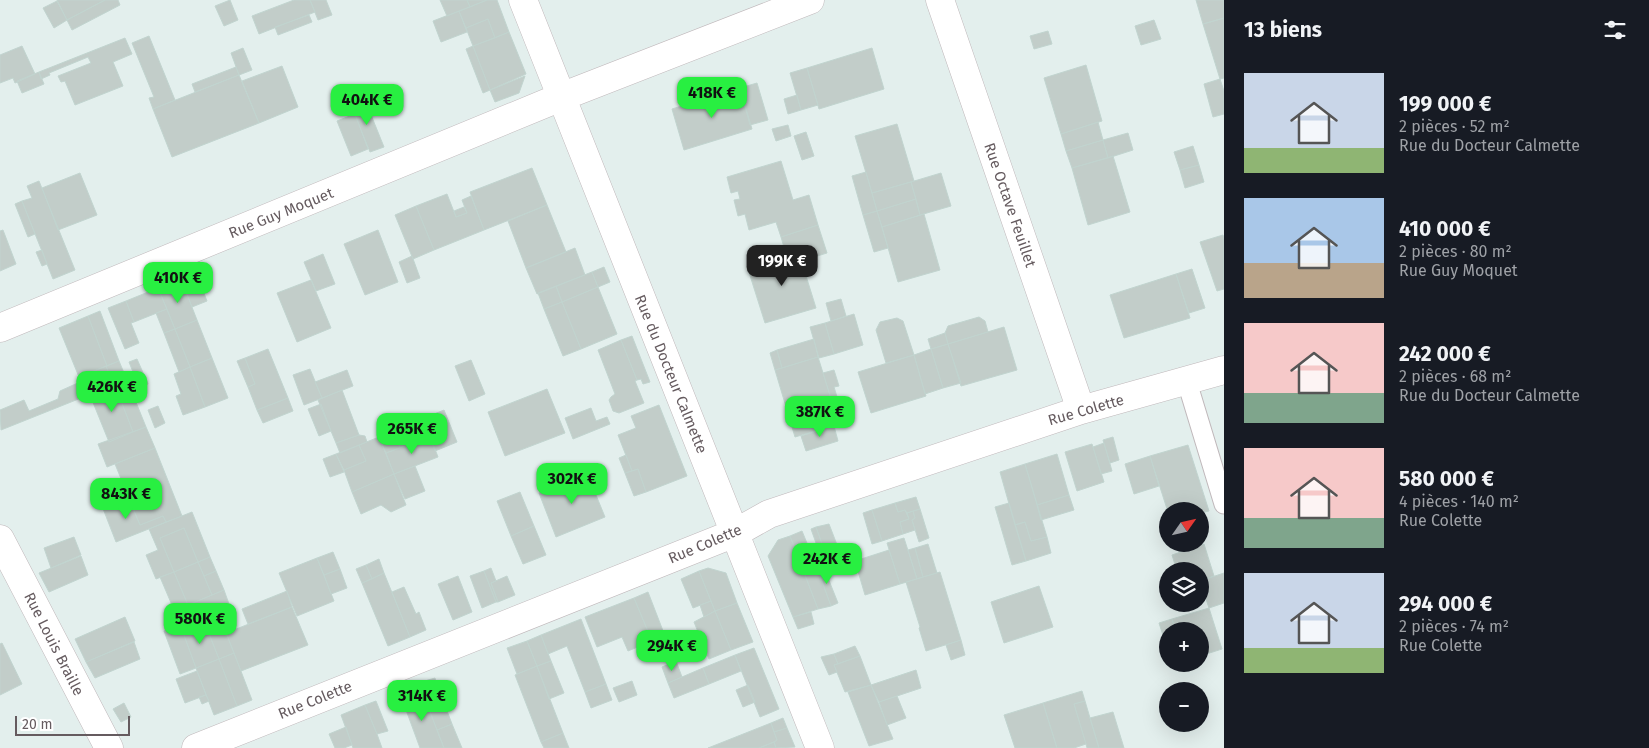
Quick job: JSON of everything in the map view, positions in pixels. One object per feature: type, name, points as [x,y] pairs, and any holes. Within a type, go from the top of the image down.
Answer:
[{"type":"street","name":"Rue du Docteur Calmette","points":[[523,0],[820,748]]},
{"type":"street","points":[[561,98],[810,0]]},
{"type":"street","name":"Rue Octave Feuillet","points":[[940,0],[1081,410]]},
{"type":"street","name":"Rue Guy Moquet","points":[[0,328],[561,98]]},
{"type":"street","name":"Rue Colette","points":[[196,748],[735,533],[769,514],[1081,410],[1188,382],[1224,370]]},
{"type":"street","name":"Rue Louis Braille","points":[[0,539],[109,748]]},
{"type":"lane","points":[[1188,382],[1224,504]]},
{"type":"building","points":[[57,0],[105,0],[67,20]]},
{"type":"building","points":[[105,0],[118,0],[120,5],[72,30],[67,20]]},
{"type":"building","points":[[230,0],[238,20],[224,26],[215,6]]},
{"type":"building","points":[[294,0],[310,0],[315,12],[259,34],[252,16]]},
{"type":"building","points":[[310,0],[326,0],[332,15],[318,20]]},
{"type":"building","points":[[440,0],[467,0],[470,7],[447,16]]},
{"type":"building","points":[[467,0],[487,0],[470,7]]},
{"type":"building","points":[[487,0],[497,0],[509,32],[495,38],[488,19],[466,28],[459,11]]},
{"type":"building","points":[[1196,0],[1224,0],[1224,18],[1203,24]]},
{"type":"building","points":[[57,1],[67,20],[54,28],[43,8]]},
{"type":"building","points":[[459,11],[467,32],[441,42],[433,21]]},
{"type":"building","points":[[309,15],[312,22],[278,35],[275,27]]},
{"type":"building","points":[[1224,18],[1224,78],[1220,79],[1203,24]]},
{"type":"building","points":[[488,19],[495,38],[473,46],[466,28]]},
{"type":"building","points":[[1154,20],[1161,39],[1141,45],[1135,26]]},
{"type":"building","points":[[1048,31],[1052,44],[1034,49],[1030,36]]},
{"type":"building","points":[[509,32],[526,74],[490,90],[473,46]]},
{"type":"building","points":[[149,36],[175,100],[153,109],[149,98],[154,97],[132,43]]},
{"type":"building","points":[[125,38],[132,54],[113,62],[123,86],[75,105],[65,81],[61,82],[58,76],[91,63],[88,57],[49,73],[50,75],[41,79],[39,72]]},
{"type":"building","points":[[22,46],[35,74],[15,83],[13,78],[0,83],[0,55]]},
{"type":"building","points":[[473,46],[490,90],[483,93],[466,49]]},
{"type":"building","points":[[243,48],[252,70],[239,75],[231,53]]},
{"type":"building","points":[[872,48],[884,89],[819,109],[807,68]]},
{"type":"building","points":[[1086,65],[1102,121],[1061,134],[1044,78]]},
{"type":"building","points":[[282,66],[298,107],[259,123],[242,81]]},
{"type":"building","points":[[236,67],[239,75],[195,92],[192,84]]},
{"type":"building","points":[[807,68],[818,105],[801,110],[790,73]]},
{"type":"building","points":[[39,72],[44,84],[22,93],[17,81]]},
{"type":"building","points":[[239,75],[259,123],[172,157],[153,109]]},
{"type":"building","points":[[525,76],[519,93],[495,102],[490,90]]},
{"type":"building","points":[[1220,79],[1224,91],[1224,114],[1213,117],[1204,84]]},
{"type":"building","points":[[757,83],[768,120],[750,125],[740,88]]},
{"type":"building","points":[[740,88],[752,129],[684,150],[672,109]]},
{"type":"building","points":[[797,95],[801,110],[788,114],[784,99]]},
{"type":"building","points":[[365,100],[384,147],[370,152],[351,105]]},
{"type":"building","points":[[355,114],[368,149],[351,156],[337,121]]},
{"type":"building","points":[[1098,122],[1103,140],[1066,151],[1061,134]]},
{"type":"building","points":[[897,124],[914,181],[872,193],[855,136]]},
{"type":"building","points":[[788,125],[791,136],[776,141],[772,129]]},
{"type":"building","points":[[806,132],[814,156],[802,160],[794,136]]},
{"type":"building","points":[[1128,133],[1133,150],[1108,158],[1103,140]]},
{"type":"building","points":[[1103,140],[1108,158],[1072,168],[1066,151]]},
{"type":"building","points":[[1193,146],[1199,165],[1180,170],[1174,152]]},
{"type":"building","points":[[1113,156],[1130,212],[1088,225],[1072,168]]},
{"type":"building","points":[[781,161],[793,200],[809,195],[818,225],[781,237],[776,222],[749,230],[745,214],[738,216],[734,200],[740,199],[738,191],[731,193],[727,177]]},
{"type":"building","points":[[1199,165],[1204,182],[1185,188],[1180,170]]},
{"type":"building","points":[[532,168],[547,205],[484,230],[470,192]]},
{"type":"building","points":[[866,172],[877,211],[863,215],[852,176]]},
{"type":"building","points":[[80,173],[97,215],[58,230],[42,188]]},
{"type":"building","points":[[941,173],[951,206],[920,215],[911,182]]},
{"type":"building","points":[[39,181],[75,270],[53,279],[22,201],[32,198],[27,186]]},
{"type":"building","points":[[911,182],[916,199],[877,211],[872,193]]},
{"type":"building","points":[[447,194],[456,217],[467,213],[462,200],[471,196],[484,230],[434,250],[416,206]]},
{"type":"building","points":[[916,199],[920,215],[882,227],[877,211]]},
{"type":"building","points":[[22,201],[35,234],[28,237],[15,204]]},
{"type":"building","points":[[547,205],[566,252],[526,268],[508,221]]},
{"type":"building","points":[[416,206],[434,250],[413,259],[395,215]]},
{"type":"building","points":[[464,207],[467,213],[456,217],[454,211]]},
{"type":"building","points":[[877,211],[888,248],[874,252],[863,215]]},
{"type":"building","points":[[924,214],[940,270],[898,282],[882,227]]},
{"type":"building","points":[[818,225],[827,253],[801,261],[798,250],[786,254],[781,237]]},
{"type":"building","points":[[3,230],[16,264],[0,271],[0,231]]},
{"type":"building","points":[[378,230],[398,282],[365,295],[344,244]]},
{"type":"building","points":[[1223,235],[1224,289],[1217,291],[1200,242]]},
{"type":"building","points":[[575,248],[585,275],[537,294],[526,268]]},
{"type":"building","points":[[42,250],[47,264],[42,266],[36,252]]},
{"type":"building","points":[[798,250],[816,308],[765,323],[747,266]]},
{"type":"building","points":[[323,254],[335,284],[316,291],[304,262]]},
{"type":"building","points":[[412,256],[420,278],[407,283],[399,262]]},
{"type":"building","points":[[604,267],[610,282],[598,287],[592,272]]},
{"type":"building","points":[[1192,269],[1205,308],[1189,313],[1176,274]]},
{"type":"building","points":[[592,272],[598,287],[562,302],[556,286]]},
{"type":"building","points":[[196,273],[207,301],[192,307],[181,279]]},
{"type":"building","points":[[1176,274],[1190,318],[1124,338],[1110,295]]},
{"type":"building","points":[[181,279],[197,320],[175,329],[158,288]]},
{"type":"building","points":[[311,280],[331,328],[297,342],[277,293]]},
{"type":"building","points":[[556,286],[562,302],[544,309],[538,293]]},
{"type":"building","points":[[598,287],[617,334],[581,349],[562,302]]},
{"type":"building","points":[[158,288],[167,309],[134,322],[126,301]]},
{"type":"building","points":[[841,299],[846,316],[831,321],[826,303]]},
{"type":"building","points":[[126,301],[134,322],[131,323],[139,343],[125,349],[108,308]]},
{"type":"building","points":[[562,302],[581,349],[563,356],[544,309]]},
{"type":"building","points":[[167,309],[175,329],[164,333],[156,313]]},
{"type":"building","points":[[100,311],[119,361],[107,366],[88,316]]},
{"type":"building","points":[[854,314],[863,345],[834,354],[825,323]]},
{"type":"building","points":[[88,316],[107,366],[79,377],[59,328]]},
{"type":"building","points":[[979,317],[985,321],[988,332],[948,344],[945,333],[948,326]]},
{"type":"building","points":[[897,318],[903,321],[914,355],[886,363],[876,330],[880,322]]},
{"type":"building","points":[[197,320],[212,358],[190,367],[175,329]]},
{"type":"building","points":[[825,323],[834,354],[819,358],[810,327]]},
{"type":"building","points":[[1004,327],[1017,370],[961,386],[948,344]]},
{"type":"building","points":[[175,329],[190,367],[179,372],[164,333]]},
{"type":"building","points":[[945,333],[948,344],[931,349],[928,339]]},
{"type":"building","points":[[632,336],[650,382],[643,384],[641,379],[637,380],[621,340]]},
{"type":"building","points":[[814,339],[818,357],[782,368],[777,350]]},
{"type":"building","points":[[621,340],[644,403],[619,413],[613,411],[609,400],[615,394],[598,350]]},
{"type":"building","points":[[948,344],[961,383],[943,388],[931,349]]},
{"type":"building","points":[[268,349],[288,398],[257,410],[248,387],[255,384],[245,358]]},
{"type":"building","points":[[931,349],[943,388],[925,394],[914,355]]},
{"type":"building","points":[[777,350],[782,368],[775,370],[770,353]]},
{"type":"building","points":[[914,355],[926,396],[871,413],[858,372]]},
{"type":"building","points":[[818,357],[839,424],[795,437],[775,370]]},
{"type":"building","points":[[212,358],[228,398],[205,407],[190,367]]},
{"type":"building","points":[[245,358],[255,384],[248,387],[237,361]]},
{"type":"building","points":[[137,359],[148,384],[139,387],[129,362]]},
{"type":"building","points":[[471,360],[485,394],[469,401],[455,366]]},
{"type":"building","points":[[119,361],[127,380],[114,385],[106,366]]},
{"type":"building","points":[[106,366],[114,385],[86,396],[79,377]]},
{"type":"building","points":[[190,367],[205,407],[183,415],[176,396],[181,394],[174,374]]},
{"type":"building","points":[[310,369],[322,398],[304,405],[293,375]]},
{"type":"building","points":[[347,370],[353,386],[322,398],[315,382]]},
{"type":"building","points":[[834,370],[839,386],[834,387],[838,400],[832,402],[823,373]]},
{"type":"building","points":[[127,380],[146,427],[133,432],[115,385]]},
{"type":"building","points":[[80,382],[86,396],[1,430],[0,410],[24,400],[29,411],[58,399],[60,391]]},
{"type":"building","points":[[115,385],[133,432],[109,442],[90,395]]},
{"type":"building","points":[[547,389],[565,433],[505,456],[488,412]]},
{"type":"building","points":[[342,390],[359,435],[336,443],[318,400]]},
{"type":"building","points":[[288,398],[293,411],[263,423],[257,410]]},
{"type":"building","points":[[321,404],[331,431],[319,436],[308,409]]},
{"type":"building","points":[[659,405],[687,476],[646,492],[638,469],[632,471],[618,435],[636,428],[631,416]]},
{"type":"building","points":[[158,406],[165,423],[155,428],[148,410]]},
{"type":"building","points":[[591,408],[596,421],[607,417],[610,424],[573,439],[565,418]]},
{"type":"building","points":[[444,410],[457,442],[435,451],[422,419]]},
{"type":"building","points":[[422,419],[430,436],[419,440],[413,423]]},
{"type":"building","points":[[413,423],[419,440],[400,448],[394,431]]},
{"type":"building","points":[[834,426],[838,441],[806,451],[801,436]]},
{"type":"building","points":[[146,427],[155,448],[107,467],[98,444]]},
{"type":"building","points":[[394,431],[400,448],[386,453],[379,437]]},
{"type":"building","points":[[359,435],[365,436],[367,442],[340,453],[336,443]]},
{"type":"building","points":[[430,436],[438,457],[394,474],[386,453]]},
{"type":"building","points":[[379,437],[394,474],[352,492],[344,470],[366,461],[359,445]]},
{"type":"building","points":[[1113,437],[1119,460],[1110,463],[1103,440]]},
{"type":"building","points":[[1104,443],[1112,471],[1101,474],[1093,447]]},
{"type":"building","points":[[1092,444],[1104,482],[1077,491],[1065,452]]},
{"type":"building","points":[[359,445],[366,461],[344,470],[336,454]]},
{"type":"building","points":[[1188,445],[1206,502],[1165,502],[1150,456]]},
{"type":"building","points":[[155,448],[182,516],[166,522],[163,516],[140,525],[115,464]]},
{"type":"building","points":[[336,454],[344,472],[330,477],[323,459]]},
{"type":"building","points":[[1057,454],[1069,495],[1037,505],[1025,464]]},
{"type":"building","points":[[626,455],[632,471],[625,473],[619,458]]},
{"type":"building","points":[[1150,456],[1159,486],[1134,494],[1125,464]]},
{"type":"building","points":[[1025,464],[1047,537],[1031,541],[1025,522],[1015,525],[1000,472]]},
{"type":"building","points":[[415,466],[425,491],[405,499],[394,474]]},
{"type":"building","points":[[638,469],[646,492],[634,496],[625,473]]},
{"type":"building","points":[[587,473],[605,517],[556,537],[539,493]]},
{"type":"building","points":[[394,474],[406,505],[391,512],[381,505],[361,514],[352,492]]},
{"type":"building","points":[[520,492],[534,526],[511,536],[497,501]]},
{"type":"building","points":[[1069,495],[1074,510],[1041,520],[1037,505]]},
{"type":"building","points":[[128,497],[140,525],[163,516],[166,522],[116,542],[102,506]]},
{"type":"building","points":[[916,497],[920,509],[907,513],[905,510],[898,512],[895,503]]},
{"type":"building","points":[[895,503],[898,512],[905,510],[909,519],[900,522],[903,534],[882,541],[872,510]]},
{"type":"building","points":[[1009,503],[1026,561],[1012,565],[995,507]]},
{"type":"building","points":[[920,509],[929,538],[919,542],[912,520],[915,518],[913,511]]},
{"type":"building","points":[[872,510],[882,541],[872,544],[863,513]]},
{"type":"building","points":[[913,511],[915,518],[912,520],[915,530],[903,534],[900,522],[909,519],[907,513]]},
{"type":"building","points":[[192,512],[210,557],[198,562],[184,528],[160,538],[174,572],[156,579],[146,555],[158,550],[149,529]]},
{"type":"building","points":[[1025,522],[1031,541],[1047,537],[1051,553],[1026,561],[1015,525]]},
{"type":"building","points":[[829,524],[839,550],[833,552],[834,556],[832,557],[826,555],[816,527]]},
{"type":"building","points":[[534,526],[546,555],[523,564],[511,536]]},
{"type":"building","points":[[816,527],[826,555],[834,556],[835,560],[830,562],[821,557],[811,529]]},
{"type":"building","points":[[184,528],[198,562],[174,572],[160,538]]},
{"type":"building","points":[[802,531],[831,606],[818,609],[790,536]]},
{"type":"building","points":[[790,536],[818,609],[793,617],[768,556],[778,540]]},
{"type":"building","points":[[74,537],[81,555],[51,568],[44,548]]},
{"type":"building","points":[[904,538],[917,579],[900,584],[887,543]]},
{"type":"building","points":[[928,544],[937,573],[923,577],[915,548]]},
{"type":"building","points":[[915,548],[923,577],[917,579],[908,550]]},
{"type":"building","points":[[889,550],[900,584],[865,595],[855,561]]},
{"type":"building","points":[[333,552],[340,569],[324,575],[317,558]]},
{"type":"building","points":[[1181,552],[1206,552],[1214,576],[1209,578],[1209,562],[1174,562],[1172,555]]},
{"type":"building","points":[[81,556],[88,575],[49,592],[39,573]]},
{"type":"building","points":[[210,557],[216,571],[204,576],[198,562]]},
{"type":"building","points":[[317,558],[334,601],[297,616],[279,573]]},
{"type":"building","points":[[379,559],[384,573],[372,579],[366,565]]},
{"type":"building","points":[[198,562],[212,595],[188,605],[174,572]]},
{"type":"building","points":[[822,563],[838,603],[831,606],[816,565]]},
{"type":"building","points":[[366,565],[372,579],[362,583],[356,569]]},
{"type":"building","points":[[491,568],[496,581],[491,583],[498,602],[496,602],[484,571]]},
{"type":"building","points":[[708,568],[726,573],[737,603],[715,611],[699,571]]},
{"type":"building","points":[[340,569],[347,588],[331,594],[324,575]]},
{"type":"building","points":[[216,571],[224,590],[212,595],[204,576]]},
{"type":"building","points":[[484,571],[496,602],[482,608],[470,576]]},
{"type":"building","points":[[699,571],[711,601],[693,608],[681,579]]},
{"type":"building","points":[[174,572],[194,619],[180,624],[160,577]]},
{"type":"building","points":[[940,572],[961,640],[926,651],[906,582]]},
{"type":"building","points":[[384,573],[410,637],[388,646],[362,583]]},
{"type":"building","points":[[1224,573],[1224,603],[1209,608],[1209,578]]},
{"type":"building","points":[[458,576],[472,612],[453,620],[438,584]]},
{"type":"building","points":[[507,576],[515,595],[498,602],[491,583]]},
{"type":"building","points":[[1039,586],[1053,627],[1004,643],[991,602]]},
{"type":"building","points":[[404,587],[416,614],[419,612],[426,630],[410,637],[392,592]]},
{"type":"building","points":[[224,590],[229,604],[194,619],[188,605]]},
{"type":"building","points":[[287,591],[292,607],[248,624],[242,609]]},
{"type":"building","points":[[648,592],[665,636],[652,641],[634,598]]},
{"type":"building","points":[[634,598],[652,641],[628,651],[622,637],[597,647],[585,617]]},
{"type":"building","points":[[711,601],[715,611],[704,617],[700,605]]},
{"type":"building","points":[[737,603],[753,642],[731,650],[715,611]]},
{"type":"building","points":[[292,607],[308,645],[241,671],[226,633]]},
{"type":"building","points":[[1209,608],[1222,649],[1209,653],[1209,622],[1173,622],[1172,619],[1196,612],[1209,612]]},
{"type":"building","points":[[217,609],[234,653],[219,659],[204,621],[182,630],[180,624]]},
{"type":"building","points":[[715,611],[731,650],[709,659],[694,622]]},
{"type":"building","points":[[811,612],[814,624],[798,629],[793,617]]},
{"type":"building","points":[[125,617],[135,641],[86,662],[75,639]]},
{"type":"building","points":[[581,619],[606,684],[585,692],[567,646],[548,654],[541,635]]},
{"type":"building","points":[[1172,619],[1173,622],[1162,622]]},
{"type":"building","points":[[204,621],[219,659],[196,668],[182,630]]},
{"type":"building","points":[[180,624],[196,668],[180,674],[164,631]]},
{"type":"building","points":[[541,635],[551,661],[537,666],[527,641]]},
{"type":"building","points":[[961,640],[965,655],[951,660],[946,645]]},
{"type":"building","points":[[527,641],[537,666],[517,674],[507,648]]},
{"type":"building","points":[[134,642],[140,659],[95,678],[86,662]]},
{"type":"building","points":[[2,643],[22,684],[0,695],[0,644]]},
{"type":"building","points":[[855,646],[860,656],[838,664],[834,654]]},
{"type":"building","points":[[754,648],[779,709],[760,717],[735,655]]},
{"type":"building","points":[[234,653],[252,700],[237,706],[219,659]]},
{"type":"building","points":[[834,654],[838,664],[834,665],[837,672],[829,675],[821,657]]},
{"type":"building","points":[[735,655],[741,671],[709,684],[703,668]]},
{"type":"building","points":[[860,656],[871,685],[845,692],[834,665]]},
{"type":"building","points":[[219,659],[237,706],[214,715],[196,668]]},
{"type":"building","points":[[551,661],[564,693],[549,699],[537,666]]},
{"type":"building","points":[[676,661],[682,677],[668,683],[662,667]]},
{"type":"building","points":[[537,666],[563,733],[541,742],[515,675]]},
{"type":"building","points":[[703,668],[709,684],[674,698],[668,683]]},
{"type":"building","points":[[916,670],[921,688],[879,702],[871,685]]},
{"type":"building","points":[[197,671],[206,695],[185,703],[176,679]]},
{"type":"building","points":[[435,678],[436,682],[421,688],[418,683]]},
{"type":"building","points":[[632,681],[637,695],[619,702],[613,688]]},
{"type":"building","points":[[436,682],[452,724],[437,730],[421,688]]},
{"type":"building","points":[[606,684],[612,700],[591,708],[585,692]]},
{"type":"building","points":[[748,685],[755,702],[743,707],[736,690]]},
{"type":"building","points":[[871,685],[893,739],[869,746],[848,692]]},
{"type":"building","points":[[422,691],[444,748],[420,748],[402,699]]},
{"type":"building","points":[[1082,691],[1085,701],[1074,704],[1086,744],[1074,748],[1057,748],[1043,703]]},
{"type":"building","points":[[206,695],[209,701],[202,704],[199,697]]},
{"type":"building","points":[[897,696],[906,718],[887,725],[879,702]]},
{"type":"building","points":[[376,701],[388,731],[377,734],[365,705]]},
{"type":"building","points":[[1085,701],[1099,748],[1087,748],[1074,704]]},
{"type":"building","points":[[124,703],[131,717],[121,722],[113,709]]},
{"type":"building","points":[[1043,703],[1057,748],[1015,748],[1004,715]]},
{"type":"building","points":[[365,705],[382,748],[353,748],[341,715]]},
{"type":"building","points":[[1113,712],[1124,748],[1099,748],[1090,718]]},
{"type":"building","points":[[783,718],[787,728],[774,732],[771,723]]},
{"type":"building","points":[[771,723],[777,740],[759,748],[708,748]]},
{"type":"building","points":[[452,724],[462,748],[444,748],[437,730]]},
{"type":"building","points":[[346,727],[352,745],[344,748],[335,748],[329,734]]},
{"type":"building","points":[[787,728],[795,747],[776,748],[774,742],[777,740],[774,732]]},
{"type":"building","points":[[563,733],[569,748],[544,748],[541,742]]},
{"type":"building","points":[[774,742],[776,748],[759,748]]}]
